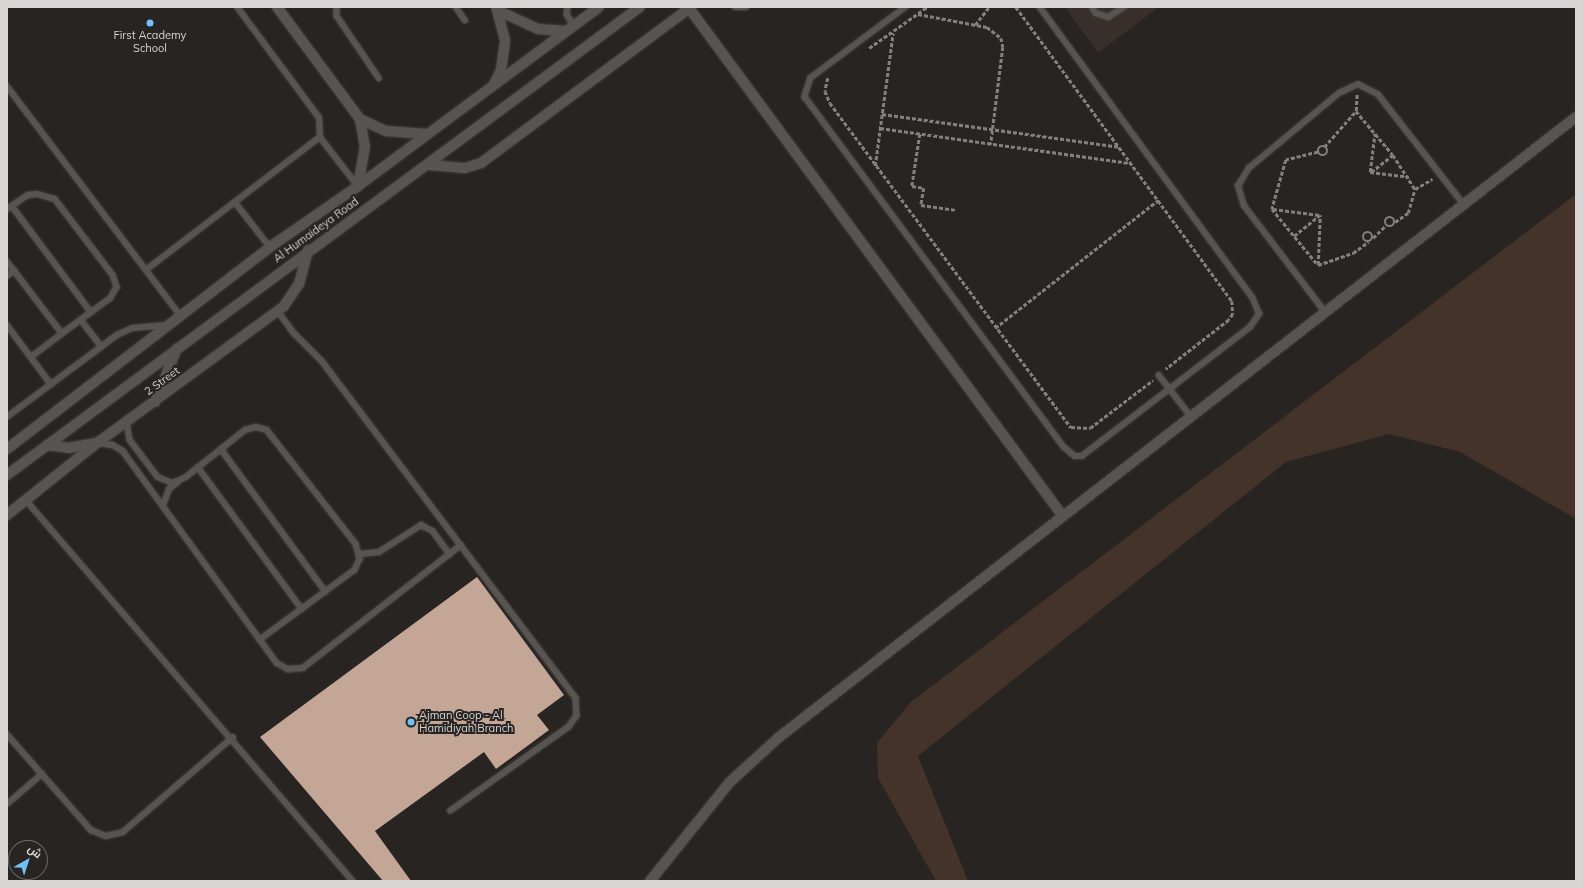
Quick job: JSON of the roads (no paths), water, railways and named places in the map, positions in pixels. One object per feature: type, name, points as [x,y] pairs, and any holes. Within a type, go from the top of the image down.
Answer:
[{"type":"street","points":[[277,7],[360,119],[365,146],[358,186]]},
{"type":"street","name":"Al Humaideya Road","points":[[9,445],[270,247],[358,186],[599,7]]},
{"type":"street","name":"Al Humaideya Road","points":[[7,475],[308,250],[429,165],[640,7]]},
{"type":"street","points":[[429,165],[465,168],[481,163],[690,8],[1062,515]]},
{"type":"street","points":[[498,9],[524,25],[570,28]]},
{"type":"street","points":[[494,84],[505,48],[498,9]]},
{"type":"street","points":[[652,881],[710,806],[753,759],[1190,415],[1576,117]]},
{"type":"street","points":[[360,119],[386,131],[427,134]]},
{"type":"street","name":"2 Street","points":[[7,515],[97,443],[278,311],[289,300],[299,284],[308,250]]},
{"type":"street","points":[[155,402],[177,348]]},
{"type":"street","points":[[47,445],[68,448],[97,443]]},
{"type":"lane","points":[[237,7],[319,118],[320,137],[358,186]]},
{"type":"lane","points":[[337,7],[337,16],[379,78]]},
{"type":"lane","points":[[456,7],[465,20]]},
{"type":"lane","points":[[568,7],[567,14],[570,28]]},
{"type":"lane","points":[[736,7],[746,7]]},
{"type":"lane","points":[[906,7],[811,78],[805,96],[809,106],[1068,453],[1082,456],[1253,324],[1259,314],[1258,306],[1039,7]]},
{"type":"lane","points":[[1092,7],[1096,13],[1108,17],[1124,7]]},
{"type":"lane","points":[[1324,311],[1244,206],[1238,186],[1249,168],[1343,90],[1358,84],[1378,94],[1463,203]]},
{"type":"lane","points":[[7,86],[180,315]]},
{"type":"lane","points":[[146,270],[320,137]]},
{"type":"lane","points":[[31,357],[82,320],[92,312],[115,293],[116,281],[61,206],[46,195],[28,195],[9,208],[92,312]]},
{"type":"lane","points":[[236,202],[270,247]]},
{"type":"lane","points":[[7,262],[62,334]]},
{"type":"lane","points":[[7,276],[14,271]]},
{"type":"lane","points":[[278,311],[295,334],[322,361],[573,692],[578,710],[569,727],[451,811]]},
{"type":"lane","points":[[82,320],[101,346]]},
{"type":"lane","points":[[7,325],[51,384]]},
{"type":"lane","points":[[7,416],[101,346],[133,328],[166,325]]},
{"type":"lane","points":[[1159,375],[1190,415]]},
{"type":"lane","points":[[127,422],[130,440],[158,477],[168,482],[178,482]]},
{"type":"lane","points":[[163,505],[169,489],[251,428],[262,428],[272,433],[356,544],[360,554],[355,570],[260,640]]},
{"type":"lane","points":[[97,443],[113,445],[123,451],[260,640],[282,667],[293,670],[303,668],[461,545]]},
{"type":"lane","points":[[221,449],[326,592]]},
{"type":"lane","points":[[198,467],[302,609]]},
{"type":"lane","points":[[26,500],[232,737],[353,881]]},
{"type":"lane","points":[[360,554],[379,552],[421,524],[433,531],[450,554]]},
{"type":"lane","points":[[7,734],[91,830],[98,835],[115,835],[232,737]]},
{"type":"lane","points":[[7,804],[42,774]]},
{"type":"place","name":"First Academy School","points":[[150,23]]},
{"type":"place","name":"Ajman Coop - Al Hamidiyah Branch","points":[[411,722]]}]
